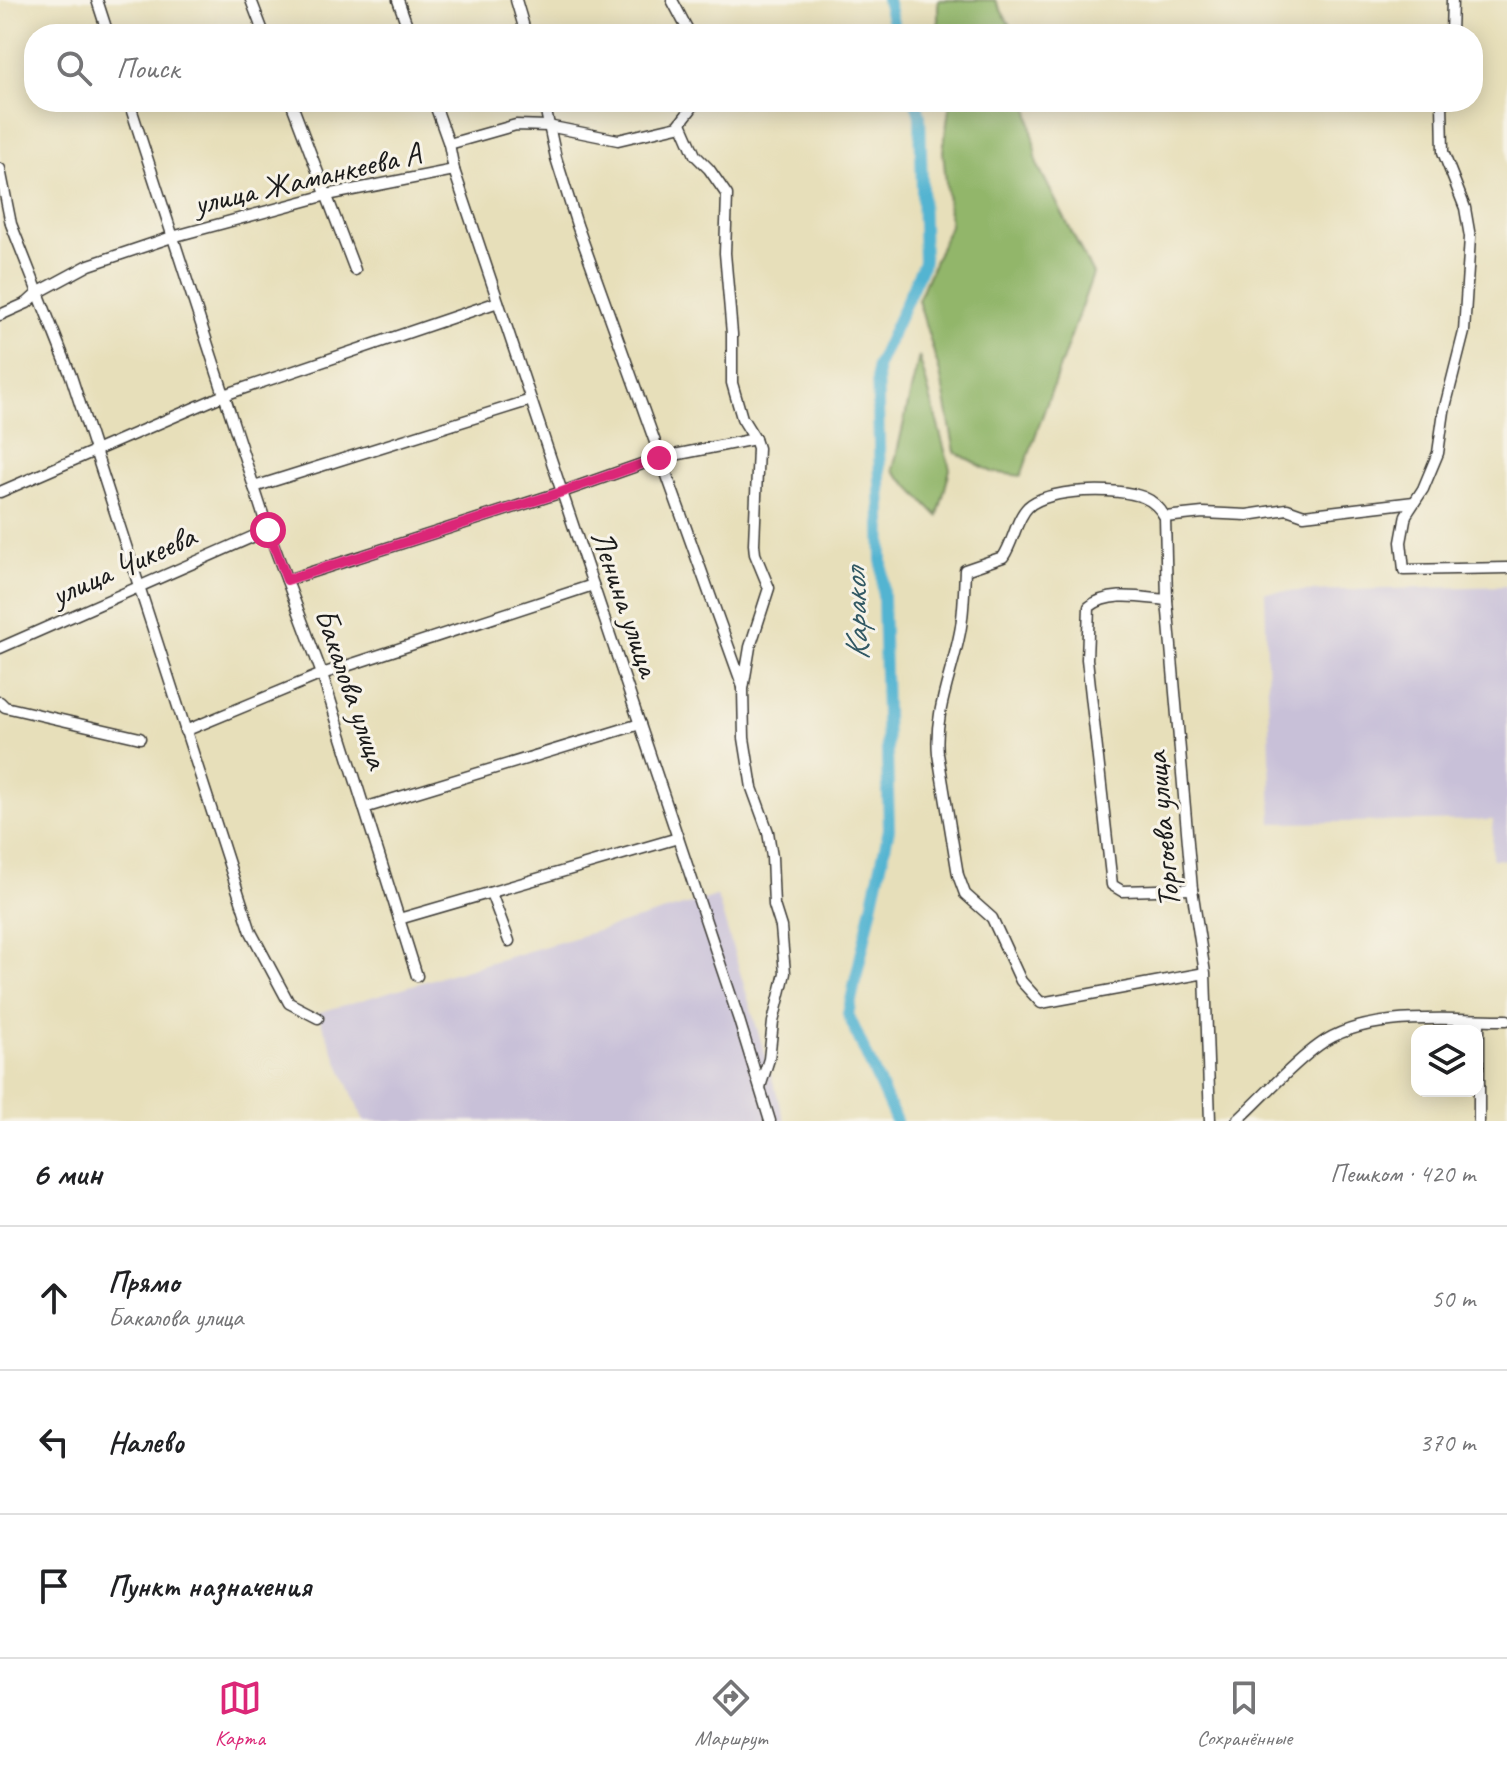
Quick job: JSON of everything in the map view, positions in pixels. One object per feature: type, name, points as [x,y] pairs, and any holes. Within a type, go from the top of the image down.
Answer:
[{"type":"street","points":[[97,0],[105,24]]},
{"type":"street","points":[[251,0],[260,24]]},
{"type":"street","points":[[398,0],[406,24]]},
{"type":"street","points":[[516,0],[523,24]]},
{"type":"street","points":[[672,0],[685,24]]},
{"type":"street","points":[[1451,24],[1452,0]]},
{"type":"street","name":"Бакалова улица","points":[[132,112],[268,530],[322,674],[417,976]]},
{"type":"street","points":[[295,112],[355,270]]},
{"type":"street","name":"Ленина улица","points":[[438,112],[454,170],[770,1121]]},
{"type":"street","points":[[546,112],[577,225],[743,689]]},
{"type":"street","points":[[449,144],[516,125],[548,126],[618,140],[678,126],[689,112]]},
{"type":"street","points":[[1442,112],[1443,152],[1465,208],[1470,237],[1464,332],[1444,411],[1438,453],[1423,489],[1406,515],[1401,542],[1404,570],[1507,568]]},
{"type":"street","points":[[681,123],[695,155],[727,195],[725,253],[732,334],[732,383],[742,418],[755,439],[758,465],[754,544],[769,588],[750,647],[743,689],[746,762],[770,844],[774,905],[781,927],[785,973],[773,1022],[769,1059],[760,1089]]},
{"type":"street","points":[[0,169],[11,224],[71,376],[93,452],[251,932],[289,1003],[318,1018]]},
{"type":"street","name":"улица Жаманкеева А","points":[[0,315],[27,303],[39,292],[89,265],[172,237],[327,195],[454,170]]},
{"type":"street","points":[[0,492],[224,395],[498,302]]},
{"type":"street","points":[[254,487],[531,400]]},
{"type":"street","points":[[287,580],[659,458],[755,439]]},
{"type":"street","points":[[1205,973],[1041,1003],[1021,981],[992,918],[965,894],[958,875],[936,736],[939,710],[961,631],[965,570],[1003,557],[1026,509],[1035,502],[1083,491],[1122,492],[1151,502],[1159,507],[1165,517],[1203,513],[1247,515],[1274,509],[1287,509],[1304,515],[1414,502]]},
{"type":"street","name":"Торгоева улица","points":[[1165,517],[1167,600],[1192,889],[1205,973],[1209,1121]]},
{"type":"street","name":"улица Чикеева","points":[[0,648],[268,530]]},
{"type":"street","points":[[185,731],[322,674],[593,585]]},
{"type":"street","points":[[1167,600],[1105,597],[1095,601],[1089,607],[1087,659],[1112,885],[1122,891],[1192,889]]},
{"type":"street","points":[[0,702],[5,707],[140,738]]},
{"type":"street","points":[[364,808],[640,724]]},
{"type":"street","points":[[399,919],[678,838]]},
{"type":"street","points":[[491,893],[509,941]]},
{"type":"street","points":[[1237,1121],[1320,1043],[1359,1028],[1399,1019],[1507,1020]]},
{"type":"street","points":[[1479,1020],[1479,1121]]},
{"type":"shaded area","points":[[1507,586],[1507,860],[1492,859],[1493,820],[1272,823],[1265,592]]},
{"type":"shaded area","points":[[717,896],[785,1121],[364,1121],[317,1013]]},
{"type":"green space","points":[[938,0],[995,0],[1009,24],[938,24]]},
{"type":"green space","points":[[949,112],[1029,112],[1037,164],[1093,274],[1021,476],[992,472],[955,452],[940,373],[918,300],[950,225],[943,151]]},
{"type":"green space","points":[[919,356],[950,469],[938,516],[893,470]]},
{"type":"waterway","name":"Каракол","points":[[887,0],[893,24]]},
{"type":"waterway","name":"Каракол","points":[[896,1121],[848,1014],[889,829],[877,367],[924,262],[919,112]]},
{"type":"route","points":[[268,530],[287,580],[659,458]]}]
